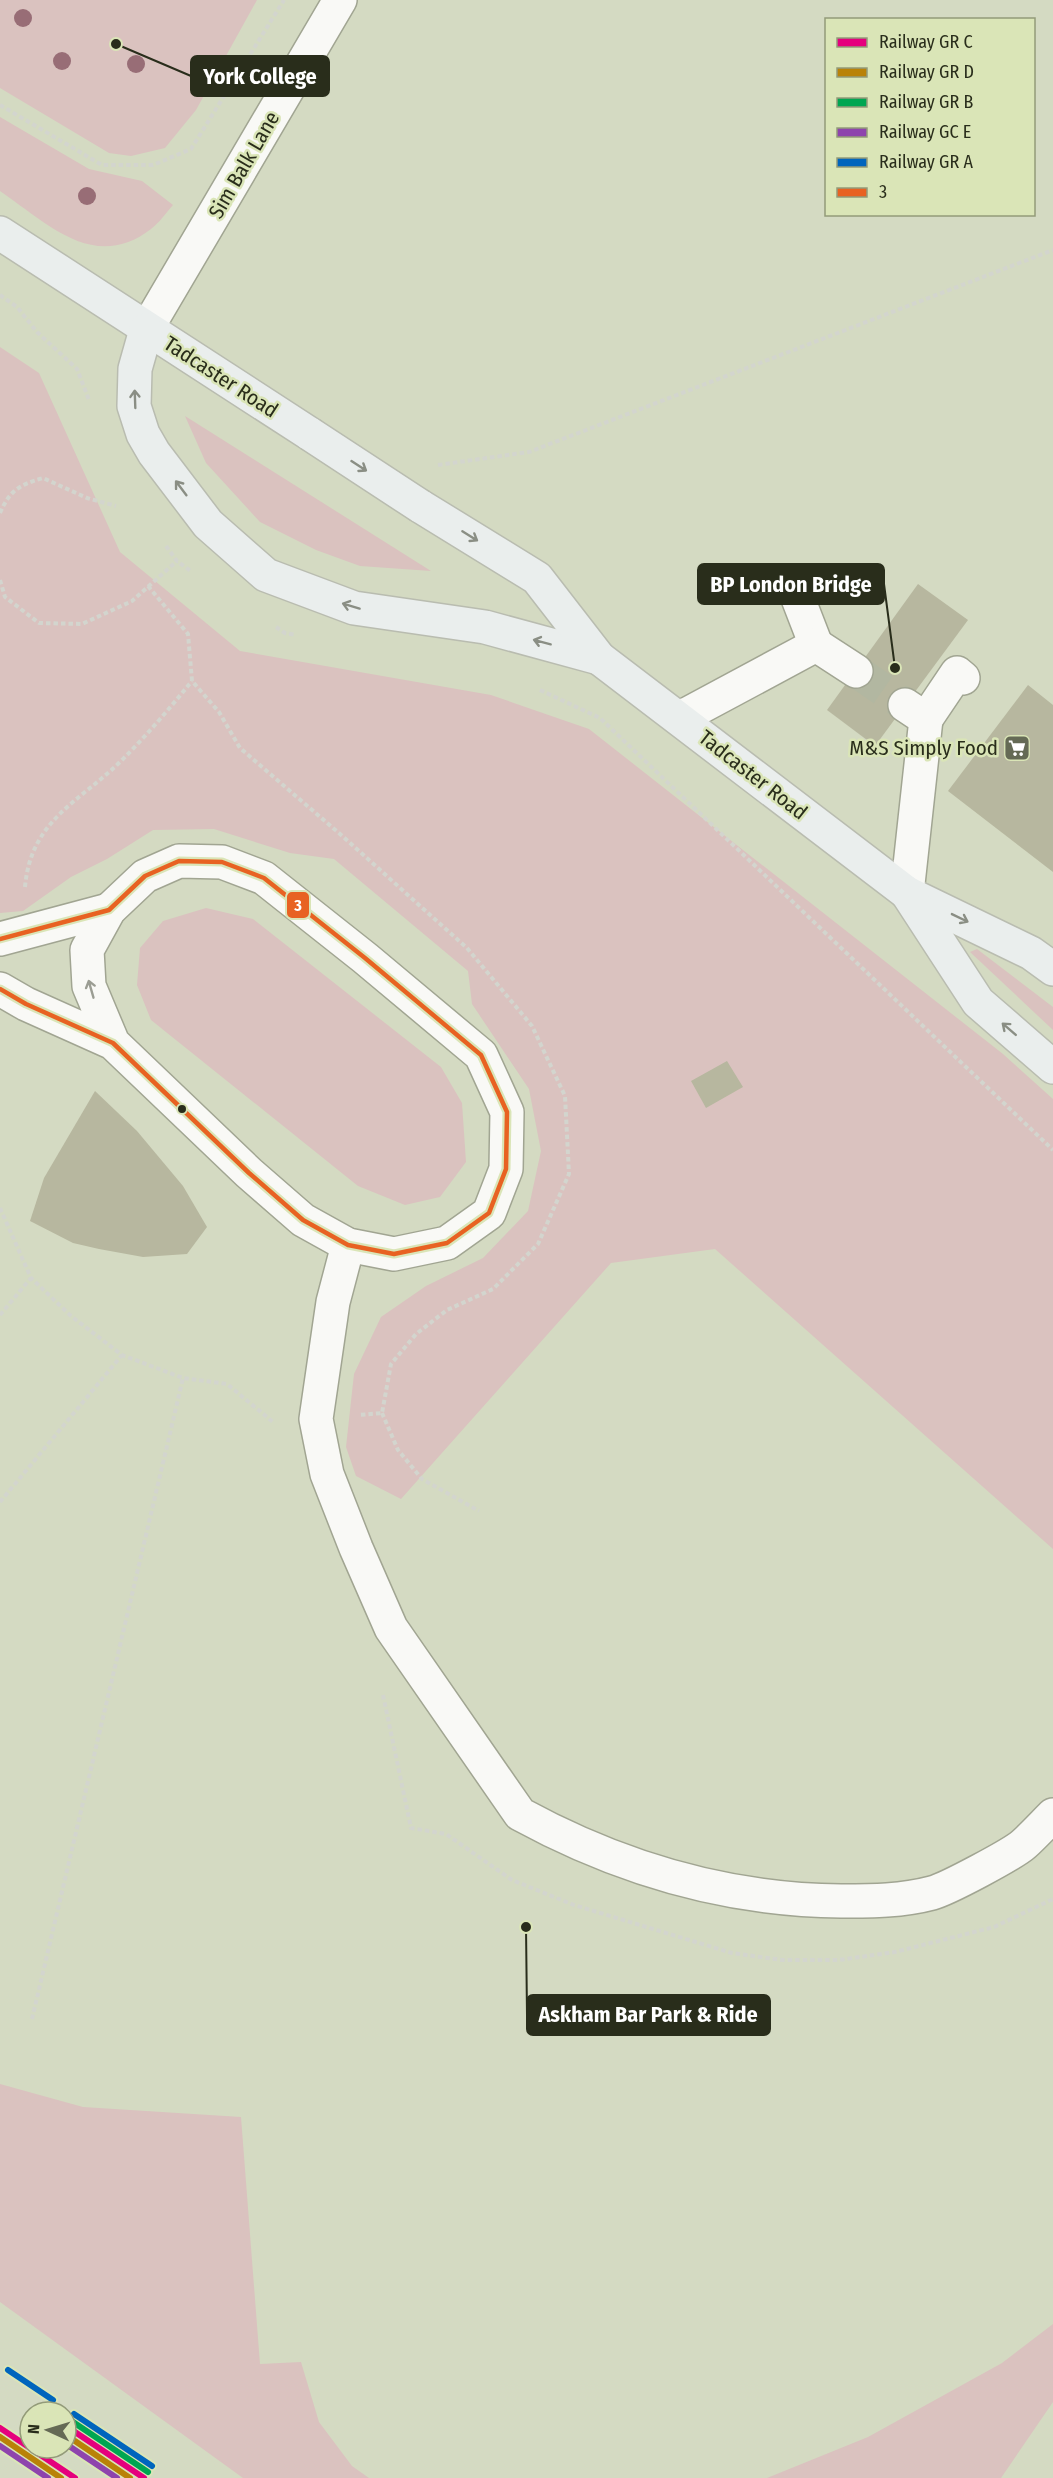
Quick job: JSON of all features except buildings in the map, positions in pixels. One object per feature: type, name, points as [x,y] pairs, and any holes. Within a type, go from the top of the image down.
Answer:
[{"type":"main road","points":[[0,232],[146,330]]},
{"type":"main road","name":"Tadcaster Road","points":[[599,658],[484,627],[354,608],[266,575],[208,524],[154,453],[143,434],[134,406],[135,369],[146,330],[420,506],[537,578],[599,658],[680,718],[805,817],[907,893],[1031,953],[1053,969]]},
{"type":"main road","name":"Tadcaster Road","points":[[907,893],[978,1002],[1053,1067]]},
{"type":"street","name":"Sim Balk Lane","points":[[146,330],[340,0]]},
{"type":"street","points":[[792,583],[816,645],[856,671]]},
{"type":"street","points":[[680,718],[816,645]]},
{"type":"street","points":[[907,893],[915,712],[957,673],[963,678]]},
{"type":"street","points":[[0,989],[26,1004],[113,1043],[241,1165],[303,1220],[348,1245],[394,1254],[447,1243],[489,1213],[506,1169],[507,1112],[481,1055],[365,958],[264,878],[222,862],[180,861],[145,876],[109,910],[87,950],[89,986],[113,1043]]},
{"type":"street","points":[[11,937],[109,910]]},
{"type":"street","points":[[348,1245],[333,1302],[316,1419],[327,1474],[391,1628],[519,1814],[552,1832],[628,1864],[721,1890],[801,1900],[894,1901],[934,1893],[1012,1851],[1023,1845],[1053,1815]]},
{"type":"path","points":[[0,105],[102,165],[153,165],[191,148],[284,0]]},
{"type":"path","points":[[435,465],[530,452],[1053,250]]},
{"type":"path","points":[[0,513],[8,496],[23,483],[43,478],[87,498],[116,506]]},
{"type":"path","points":[[0,580],[5,597],[39,623],[82,624],[132,601],[177,561],[197,574]]},
{"type":"path","points":[[275,627],[285,633],[308,638]]},
{"type":"path","points":[[11,937],[27,867],[45,829],[75,798],[120,762],[192,681]]},
{"type":"path","points":[[538,688],[600,718],[1053,1150]]},
{"type":"path","points":[[0,1208],[31,1278],[71,1316],[122,1355],[183,1378],[227,1384],[272,1422],[316,1419]]},
{"type":"path","points":[[0,1315],[31,1278]]},
{"type":"path","points":[[0,1502],[122,1355]]},
{"type":"path","points":[[32,2019],[183,1378]]},
{"type":"path","points":[[382,1413],[398,1449],[422,1479],[479,1511]]},
{"type":"shaded area","points":[[0,0],[257,0],[196,110],[165,148],[131,156],[109,153],[0,88]]},
{"type":"shaded area","points":[[0,117],[89,169],[142,181],[173,205],[151,229],[130,241],[110,246],[91,245],[53,229],[0,191]]},
{"type":"shaded area","points":[[0,347],[39,373],[120,552],[240,651],[491,695],[589,729],[1003,1054],[1053,1099],[1053,1549],[715,1249],[611,1263],[401,1499],[356,1476],[346,1447],[354,1374],[381,1317],[426,1286],[483,1258],[528,1211],[541,1151],[529,1089],[472,1004],[468,971],[334,859],[290,853],[214,829],[153,830],[107,859],[71,877],[23,911],[0,913]]},
{"type":"shaded area","points":[[185,416],[431,571],[360,566],[316,550],[260,522],[206,463]]},
{"type":"shaded area","points":[[206,908],[253,919],[441,1067],[462,1103],[466,1162],[440,1197],[405,1205],[358,1186],[151,1020],[137,985],[140,948],[163,921]]},
{"type":"shaded area","points":[[977,949],[1053,1007],[1053,1030],[970,952]]},
{"type":"shaded area","points":[[0,2084],[83,2107],[241,2117],[260,2364],[301,2362],[319,2422],[352,2466],[369,2478],[243,2478],[0,2302]]},
{"type":"shaded area","points":[[1053,2324],[1053,2402],[1001,2478],[767,2478],[868,2437],[1002,2363]]},
{"type":"tunnel","points":[[856,671],[905,705]]},
{"type":"transit line","name":"3","points":[[0,939],[109,910],[145,876],[179,861],[222,862],[264,878],[365,958],[481,1055],[507,1112],[506,1169],[489,1213],[447,1243],[394,1254],[348,1245],[303,1220],[249,1173],[113,1043],[26,1004],[0,989]]},
{"type":"transit line","points":[[8,2370],[53,2400]]},
{"type":"transit line","points":[[78,2417],[152,2466]]},
{"type":"transit line","points":[[78,2425],[148,2472]]},
{"type":"transit line","points":[[0,2428],[75,2478]]},
{"type":"transit line","points":[[78,2434],[144,2478]]},
{"type":"transit line","points":[[0,2437],[61,2478]]},
{"type":"transit line","points":[[78,2443],[130,2478]]},
{"type":"transit line","points":[[0,2446],[48,2478]]},
{"type":"transit line","points":[[78,2452],[117,2478]]},
{"type":"place","name":"York College","points":[[116,44]]},
{"type":"place","name":"BP London Bridge","points":[[895,668]]},
{"type":"place","name":"M&S Simply Food","points":[[1017,748]]},
{"type":"place","name":"Askham Bar Park & Ride","points":[[526,1927]]}]
